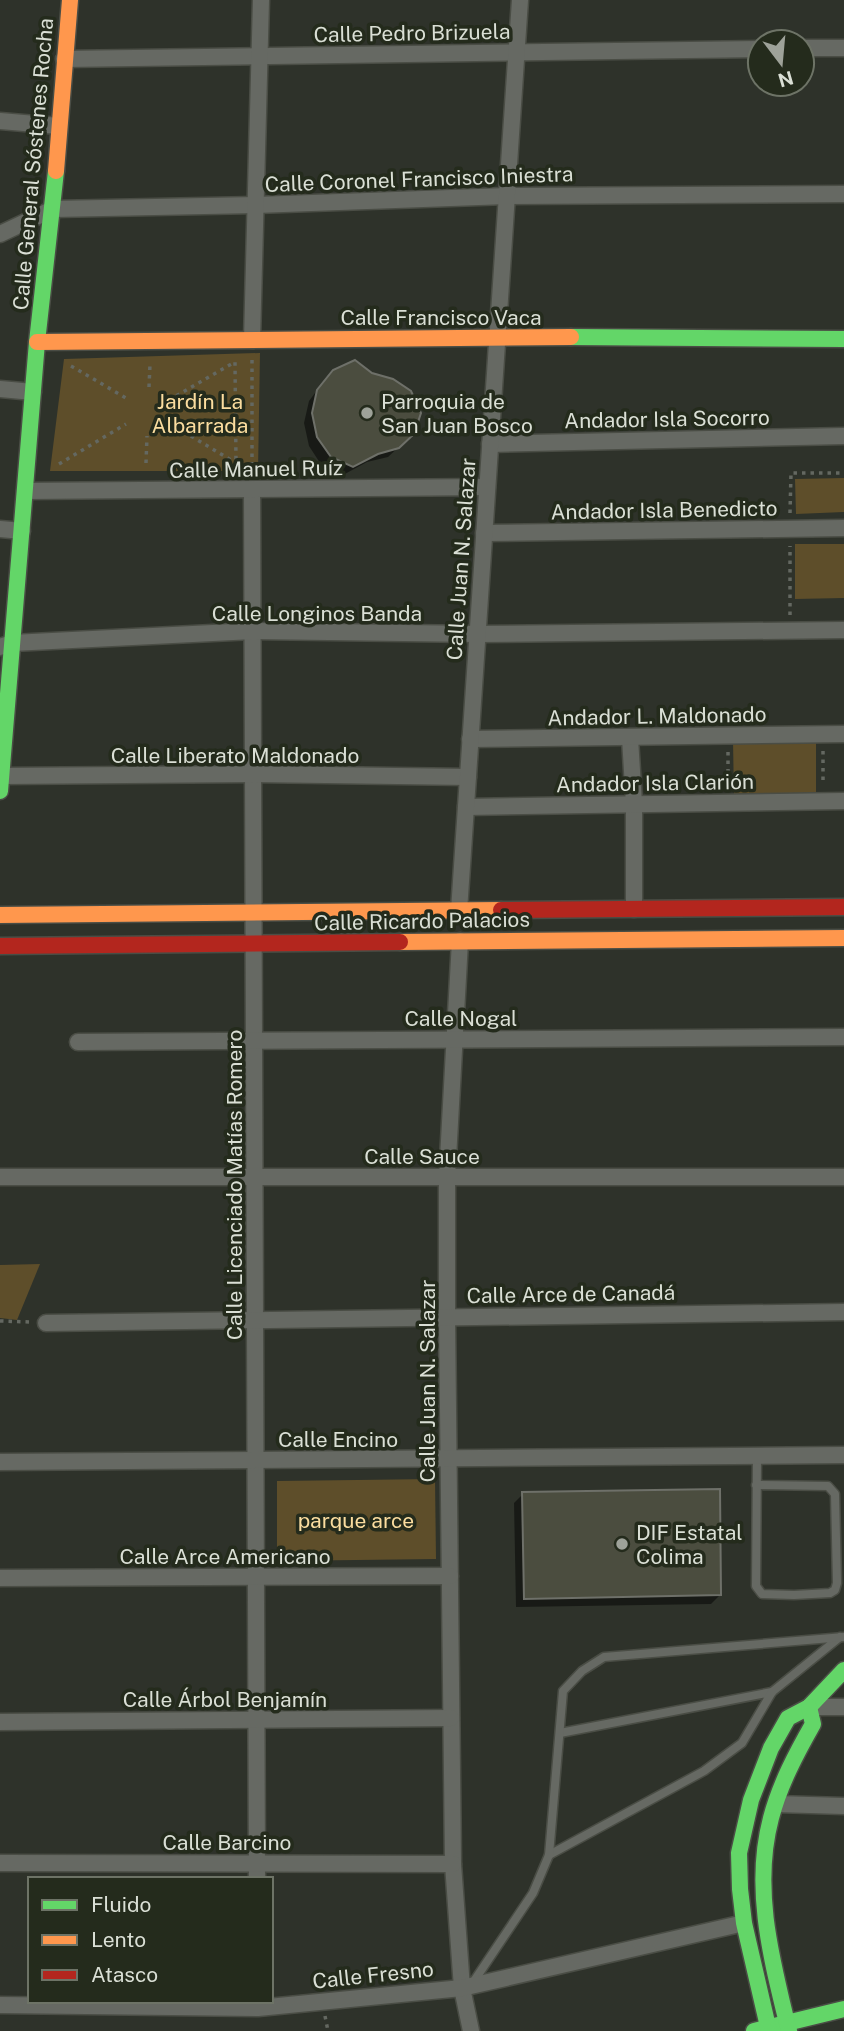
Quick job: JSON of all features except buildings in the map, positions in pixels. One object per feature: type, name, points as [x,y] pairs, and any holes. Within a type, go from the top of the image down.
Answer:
[{"type":"street","name":"Calle General Sóstenes Rocha","points":[[1,784],[6,645],[22,531],[70,0]]},
{"type":"street","points":[[253,340],[261,0]]},
{"type":"street","name":"Calle Juan N. Salazar","points":[[459,911],[520,0]]},
{"type":"street","points":[[816,48],[844,48]]},
{"type":"street","name":"Calle Pedro Brizuela","points":[[64,59],[746,49]]},
{"type":"street","points":[[0,121],[59,126]]},
{"type":"street","name":"Calle Coronel Francisco Iniestra","points":[[0,234],[53,209],[507,196],[844,194]]},
{"type":"street","name":"Calle Francisco Vaca","points":[[37,342],[497,337],[844,339]]},
{"type":"street","points":[[0,389],[33,392]]},
{"type":"street","name":"Andador Isla Socorro","points":[[490,444],[844,436]]},
{"type":"street","name":"Calle Manuel Ruíz","points":[[25,491],[487,487]]},
{"type":"street","name":"Calle Licenciado Matías Romero","points":[[252,490],[257,1871]]},
{"type":"street","name":"Andador Isla Benedicto","points":[[484,533],[844,528]]},
{"type":"street","points":[[0,529],[22,531]]},
{"type":"street","name":"Calle Longinos Banda","points":[[6,645],[253,631],[477,634],[844,631]]},
{"type":"street","name":"Andador L. Maldonado","points":[[470,740],[844,734]]},
{"type":"street","points":[[630,738],[634,804],[634,909]]},
{"type":"street","name":"Calle Liberato Maldonado","points":[[1,784],[253,774],[468,777]]},
{"type":"street","name":"Andador Isla Clarión","points":[[466,807],[844,801]]},
{"type":"street","name":"Calle Ricardo Palacios","points":[[0,915],[844,907]]},
{"type":"street","name":"Calle Ricardo Palacios","points":[[0,946],[844,938]]},
{"type":"street","name":"Calle Juan N. Salazar","points":[[460,941],[447,1177],[451,1718],[453,1864],[471,2031]]},
{"type":"street","name":"Calle Nogal","points":[[78,1042],[844,1037]]},
{"type":"street","name":"Calle Sauce","points":[[0,1177],[844,1177]]},
{"type":"street","name":"Calle Arce de Canadá","points":[[46,1323],[844,1312]]},
{"type":"street","name":"Calle Encino","points":[[0,1462],[844,1455]]},
{"type":"street","name":"Calle Arce Americano","points":[[0,1578],[450,1576]]},
{"type":"street","points":[[844,1670],[809,1707],[788,1718],[771,1748],[751,1800],[739,1853],[744,1923],[764,2030],[788,2027],[844,2009]]},
{"type":"street","points":[[809,1707],[844,1707]]},
{"type":"street","points":[[788,2027],[766,1927],[765,1849],[776,1804],[793,1758],[813,1724],[809,1707]]},
{"type":"street","name":"Calle Árbol Benjamín","points":[[0,1722],[451,1718]]},
{"type":"street","points":[[776,1804],[844,1806]]},
{"type":"street","name":"Calle Barcino","points":[[0,1863],[257,1871],[453,1864]]},
{"type":"street","name":"Calle Fresno","points":[[273,2003],[466,1987],[744,1923]]},
{"type":"street","name":"Calle Fresno","points":[[0,2005],[258,2004]]},
{"type":"lane","points":[[756,1485],[828,1486],[832,1490],[835,1494],[835,1590],[830,1593],[794,1595],[762,1594],[758,1591],[756,1586],[756,1485],[757,1457]]},
{"type":"lane","points":[[549,1855],[704,1771],[742,1743],[772,1692],[842,1637]]},
{"type":"lane","points":[[466,1987],[533,1894],[549,1855],[563,1691],[582,1671],[604,1657],[842,1637]]},
{"type":"lane","points":[[559,1733],[772,1692]]},
{"type":"path","points":[[252,490],[253,340]]},
{"type":"path","points":[[169,400],[235,362],[236,463],[169,423]]},
{"type":"path","points":[[149,387],[150,364]]},
{"type":"path","points":[[71,366],[126,398]]},
{"type":"path","points":[[58,464],[127,424]]},
{"type":"path","points":[[146,463],[147,436]]},
{"type":"path","points":[[823,735],[824,802]]},
{"type":"path","points":[[727,736],[729,802]]},
{"type":"path","points":[[0,1321],[46,1323]]},
{"type":"green space","name":"Jardín La Albarrada","points":[[260,353],[258,471],[50,471],[64,359]]},
{"type":"green space","points":[[844,478],[844,512],[796,514],[795,479]]},
{"type":"green space","points":[[795,544],[844,544],[844,598],[795,599]]},
{"type":"green space","points":[[816,740],[816,795],[734,796],[733,741]]},
{"type":"green space","points":[[40,1264],[17,1320],[0,1318],[0,1265]]},
{"type":"green space","name":"parque arce","points":[[435,1479],[436,1559],[277,1561],[277,1481]]},
{"type":"traffic: fast","points":[[0,791],[37,342],[56,171]]},
{"type":"traffic: fast","points":[[571,337],[844,339]]},
{"type":"traffic: fast","points":[[769,2031],[744,1923],[739,1853],[751,1800],[771,1748],[788,1718],[809,1707],[844,1670]]},
{"type":"traffic: fast","points":[[789,2031],[766,1925],[763,1871],[771,1818],[779,1793],[813,1724],[809,1707]]},
{"type":"traffic: fast","points":[[754,2031],[844,2009]]},
{"type":"traffic: slow","points":[[56,171],[70,0]]},
{"type":"traffic: slow","points":[[37,342],[571,337]]},
{"type":"traffic: slow","points":[[0,915],[501,910]]},
{"type":"traffic: slow","points":[[400,942],[844,938]]},
{"type":"traffic: jam","points":[[501,910],[844,907]]},
{"type":"traffic: jam","points":[[0,946],[400,942]]},
{"type":"place","name":"Parroquia de San Juan Bosco","points":[[367,413]]},
{"type":"place","name":"DIF Estatal Colima","points":[[622,1544]]}]
